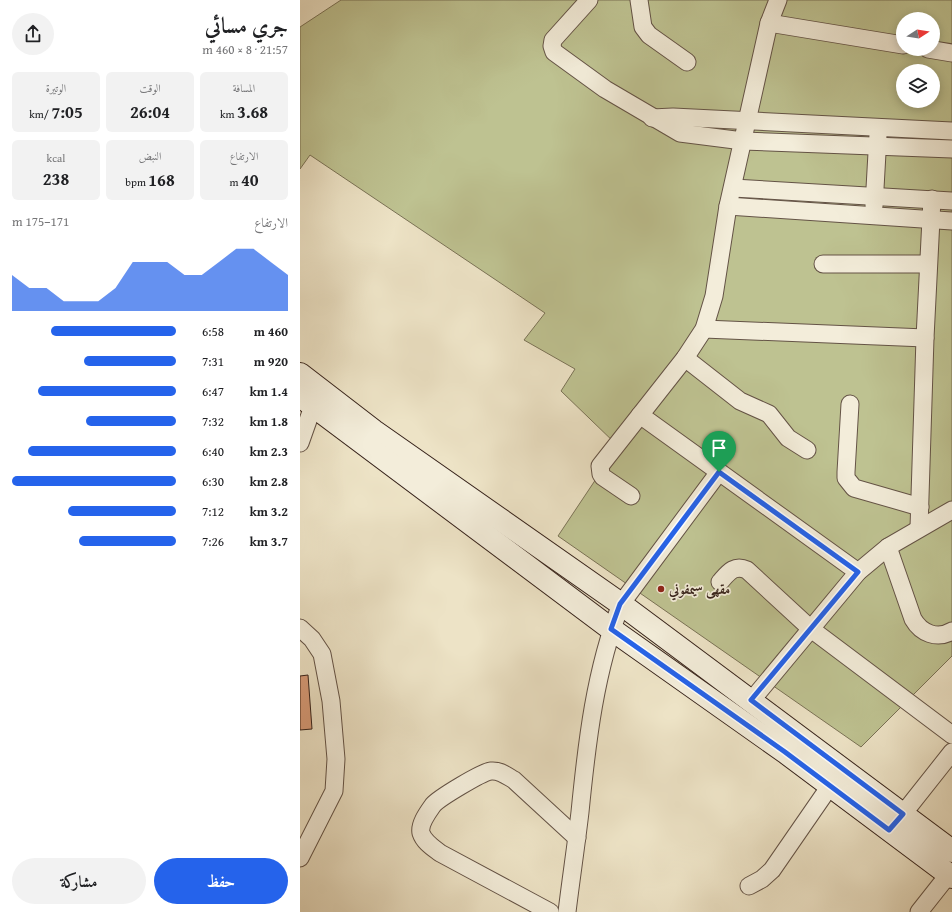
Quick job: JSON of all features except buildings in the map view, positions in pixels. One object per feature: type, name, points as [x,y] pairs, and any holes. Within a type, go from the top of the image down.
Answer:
[{"type":"main road","points":[[300,374],[311,397],[611,629],[830,786],[952,851]]},
{"type":"main road","points":[[311,397],[374,432],[620,604],[751,700],[896,822],[950,876]]},
{"type":"street","points":[[589,0],[554,40],[552,46],[554,52],[605,89],[652,118],[680,133],[743,141],[952,149]]},
{"type":"street","points":[[640,0],[643,27],[649,35],[687,62]]},
{"type":"street","points":[[631,496],[603,477],[600,466],[685,358],[704,329],[714,296],[728,206],[769,23],[778,0]]},
{"type":"street","points":[[769,23],[896,44]]},
{"type":"street","points":[[940,51],[952,53]]},
{"type":"street","points":[[652,118],[673,117],[748,122],[952,131]]},
{"type":"street","points":[[873,216],[878,128]]},
{"type":"street","points":[[733,188],[952,201]]},
{"type":"street","points":[[920,528],[925,338],[932,199]]},
{"type":"street","points":[[728,206],[952,222]]},
{"type":"street","points":[[824,264],[928,264]]},
{"type":"street","points":[[704,329],[925,338]]},
{"type":"street","points":[[685,358],[740,402],[769,414],[788,438],[807,450]]},
{"type":"street","points":[[300,443],[311,397]]},
{"type":"street","points":[[850,404],[846,472],[849,484],[860,490],[920,507]]},
{"type":"street","points":[[640,415],[858,572]]},
{"type":"street","points":[[567,912],[577,838],[589,725],[600,668],[611,629],[620,604],[719,472]]},
{"type":"street","points":[[751,700],[858,572],[888,547],[952,510]]},
{"type":"street","points":[[888,547],[913,619],[917,625],[928,634],[943,635],[952,631]]},
{"type":"street","points":[[720,582],[734,568],[747,570],[811,629],[952,735]]},
{"type":"street","points":[[300,628],[312,639],[322,654],[331,701],[336,759],[334,791],[300,858]]},
{"type":"street","points":[[896,822],[952,752]]},
{"type":"street","points":[[550,912],[440,853],[425,842],[421,831],[424,820],[434,804],[478,776],[491,771],[502,773],[514,780],[577,838]]},
{"type":"street","points":[[749,886],[762,879],[772,870],[830,786]]},
{"type":"street","points":[[919,912],[950,876]]},
{"type":"green space","points":[[341,0],[952,0],[952,656],[861,747],[558,536],[618,446],[561,391],[575,369],[524,340],[545,313],[310,155],[300,169],[300,27]]},
{"type":"place","name":"مقهى سيمفوني","points":[[661,589]]},
{"type":"route","points":[[719,472],[858,572],[751,700],[903,814],[889,830],[785,752],[611,629],[620,604],[719,472]]}]
